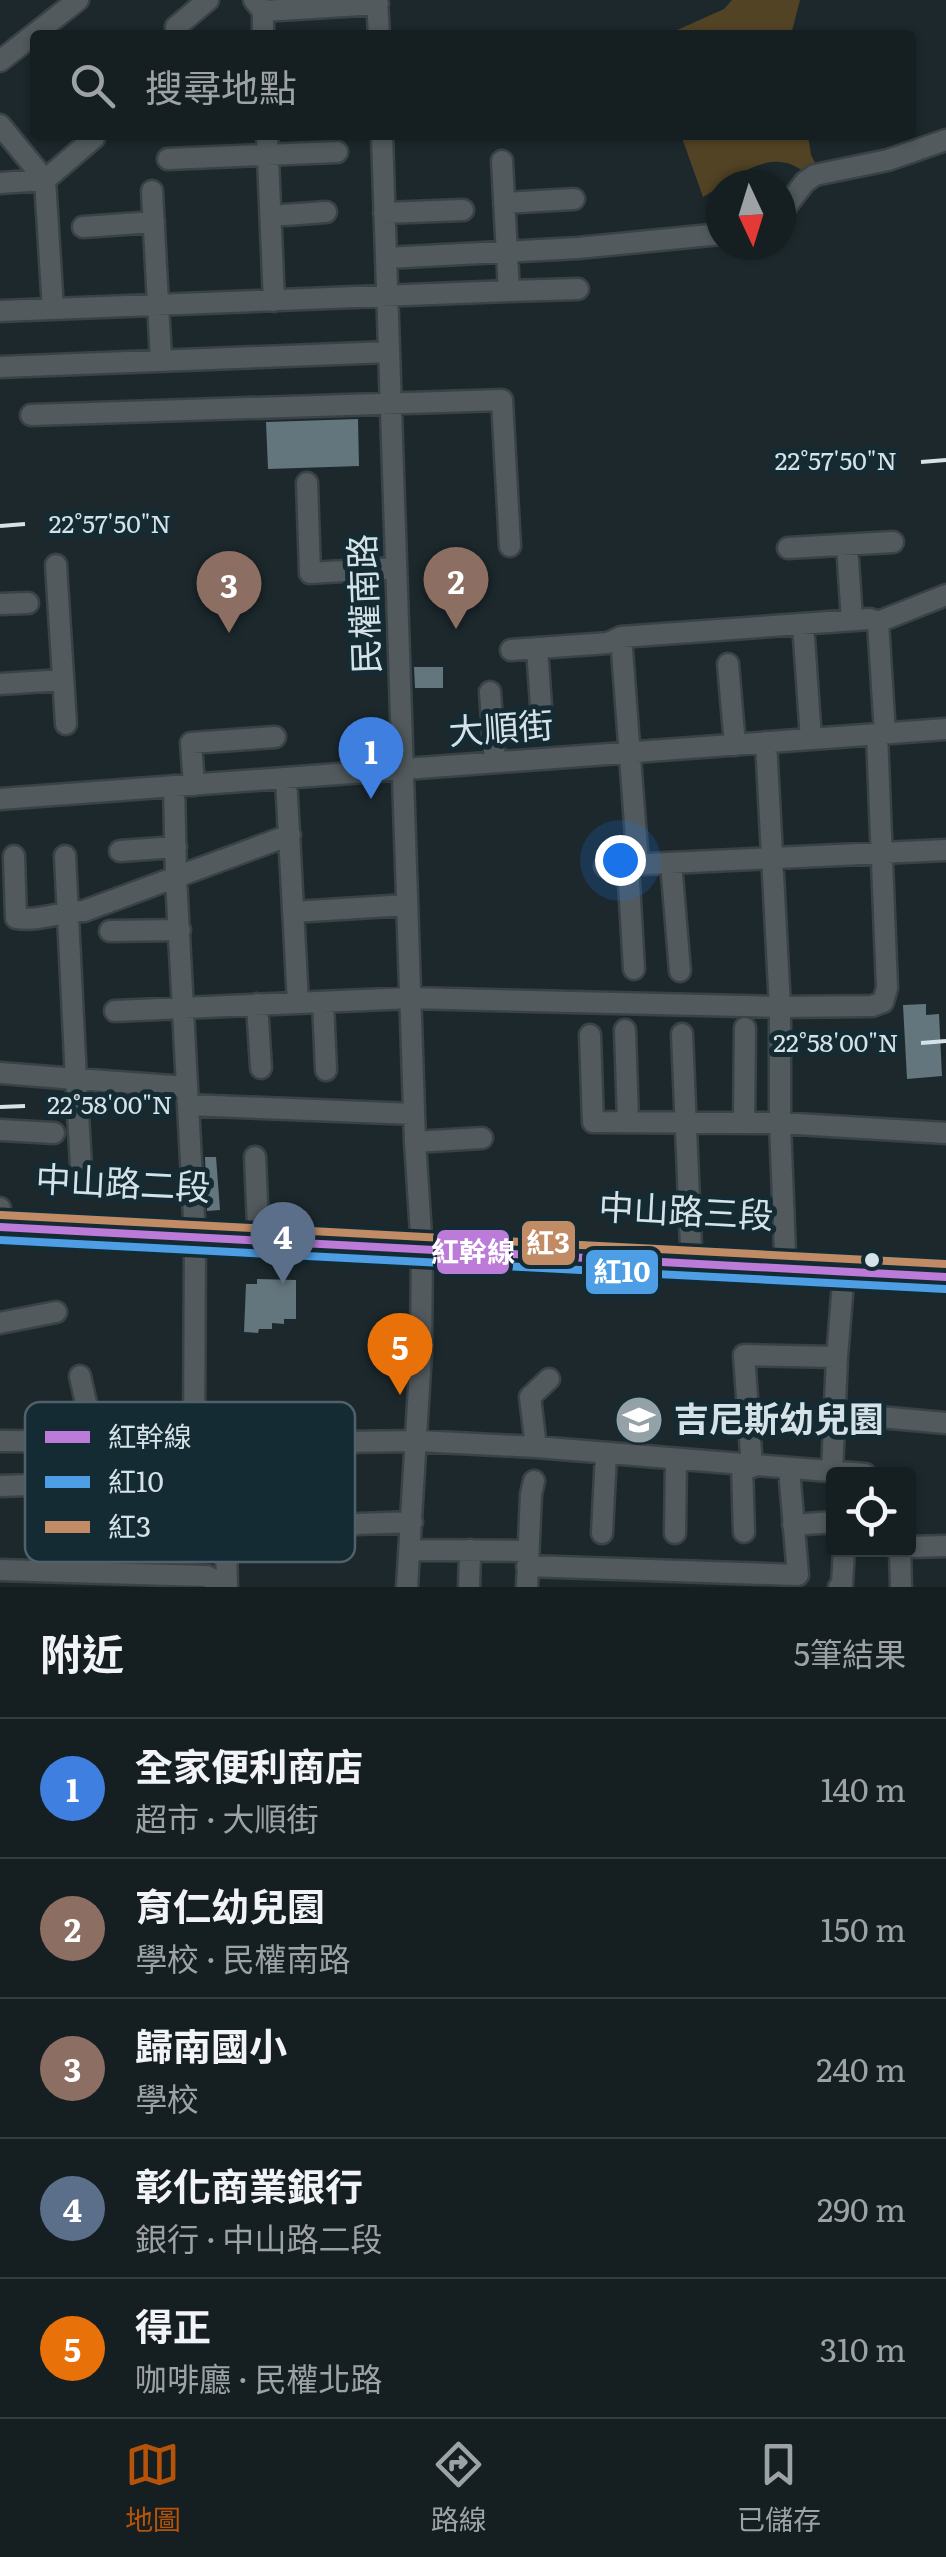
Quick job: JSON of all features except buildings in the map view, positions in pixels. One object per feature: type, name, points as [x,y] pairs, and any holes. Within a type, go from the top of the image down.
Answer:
[{"type":"main road","name":"中山路二段","points":[[0,1211],[195,1230],[258,1226],[422,1242]]},
{"type":"main road","name":"中山路二段","points":[[0,1227],[195,1230],[422,1242]]},
{"type":"main road","name":"中山路三段","points":[[422,1242],[692,1246],[946,1260]]},
{"type":"main road","name":"中山路三段","points":[[422,1242],[946,1277]]},
{"type":"street","points":[[40,30],[78,0]]},
{"type":"street","points":[[176,27],[208,0]]},
{"type":"street","points":[[258,6],[378,2],[378,30]]},
{"type":"street","points":[[0,61],[30,38]]},
{"type":"street","points":[[0,125],[45,180],[54,309]]},
{"type":"street","points":[[0,183],[45,180],[92,140]]},
{"type":"street","name":"民權南路","points":[[382,140],[415,1142],[422,1242],[418,1441],[407,1587]]},
{"type":"street","points":[[796,193],[814,176],[888,160],[946,140]]},
{"type":"street","points":[[168,159],[268,146],[337,152]]},
{"type":"street","points":[[268,146],[274,301]]},
{"type":"street","points":[[502,161],[510,291]]},
{"type":"street","points":[[152,191],[162,360]]},
{"type":"street","points":[[504,203],[574,198]]},
{"type":"street","points":[[384,214],[463,210]]},
{"type":"street","points":[[271,216],[326,212]]},
{"type":"street","points":[[84,227],[154,222]]},
{"type":"street","points":[[386,258],[578,248],[706,235]]},
{"type":"street","points":[[0,311],[578,288]]},
{"type":"street","points":[[0,367],[389,352]]},
{"type":"street","points":[[31,414],[502,400],[510,546]]},
{"type":"street","points":[[308,483],[310,572],[396,568]]},
{"type":"street","points":[[788,548],[893,542]]},
{"type":"street","points":[[847,545],[852,620]]},
{"type":"street","points":[[56,564],[66,724]]},
{"type":"street","points":[[511,650],[608,642],[621,637],[852,620],[878,622],[946,595]]},
{"type":"street","points":[[0,604],[28,603]]},
{"type":"street","points":[[115,1011],[410,998],[780,1007],[872,1006],[883,1002],[887,988],[878,622]]},
{"type":"street","points":[[802,624],[810,739]]},
{"type":"street","points":[[621,637],[629,752],[634,969]]},
{"type":"street","points":[[537,648],[542,720]]},
{"type":"street","points":[[728,664],[735,744]]},
{"type":"street","points":[[0,684],[63,680]]},
{"type":"street","points":[[490,692],[495,762]]},
{"type":"street","name":"大順街","points":[[0,798],[946,729]]},
{"type":"street","points":[[194,1402],[195,1230],[176,847],[191,743],[275,738]]},
{"type":"street","points":[[766,742],[780,1007],[786,1252]]},
{"type":"street","points":[[286,778],[298,1003]]},
{"type":"street","points":[[14,856],[16,918],[28,920],[84,911],[290,835]]},
{"type":"street","points":[[120,851],[176,847]]},
{"type":"street","points":[[605,866],[946,850]]},
{"type":"street","points":[[65,856],[81,1166]]},
{"type":"street","points":[[671,863],[680,970]]},
{"type":"street","points":[[293,912],[408,905]]},
{"type":"street","points":[[110,932],[180,930]]},
{"type":"street","points":[[323,1002],[326,1070]]},
{"type":"street","points":[[258,1004],[261,1068]]},
{"type":"street","points":[[744,1123],[745,1028]]},
{"type":"street","points":[[625,1030],[628,1122]]},
{"type":"street","points":[[682,1034],[692,1246]]},
{"type":"street","points":[[590,1035],[594,1122],[780,1124],[946,1133]]},
{"type":"street","points":[[0,1073],[188,1096],[414,1114]]},
{"type":"street","points":[[0,1130],[54,1133]]},
{"type":"street","points":[[415,1142],[482,1138]]},
{"type":"street","points":[[256,1157],[258,1226]]},
{"type":"street","points":[[837,1467],[837,1357],[844,1271]]},
{"type":"street","points":[[0,1323],[56,1312]]},
{"type":"street","points":[[744,1532],[744,1355],[837,1357]]},
{"type":"street","points":[[80,1376],[86,1402]]},
{"type":"street","points":[[536,1448],[530,1397],[549,1380]]},
{"type":"street","points":[[835,1413],[946,1422]]},
{"type":"street","points":[[0,1441],[25,1442]]},
{"type":"street","points":[[355,1442],[536,1448],[826,1472]]},
{"type":"street","points":[[602,1533],[606,1454]]},
{"type":"street","points":[[674,1532],[676,1460]]},
{"type":"street","points":[[410,1550],[470,1550],[528,1568],[798,1575],[788,1469]]},
{"type":"street","points":[[528,1568],[534,1481]]},
{"type":"street","points":[[0,1486],[25,1485]]},
{"type":"street","points":[[355,1524],[412,1522]]},
{"type":"street","points":[[794,1525],[826,1523]]},
{"type":"street","points":[[916,1547],[946,1546]]},
{"type":"street","points":[[469,1587],[470,1550]]},
{"type":"street","points":[[838,1587],[842,1584],[844,1557]]},
{"type":"street","points":[[900,1557],[901,1587]]},
{"type":"street","points":[[226,1562],[226,1587]]},
{"type":"street","points":[[0,1570],[142,1581],[207,1576],[226,1587]]},
{"type":"shaded area","points":[[732,0],[800,0],[792,30],[677,30],[724,9]]},
{"type":"shaded area","points":[[683,140],[809,140],[819,170],[806,174],[780,162],[747,170],[706,170],[703,197]]},
{"type":"transit line","name":"紅3","points":[[1,1215],[946,1264]]},
{"type":"transit line","name":"紅幹線","points":[[0,1227],[946,1277]]},
{"type":"transit line","name":"紅10","points":[[0,1240],[945,1289]]},
{"type":"place","name":"育仁幼兒園","points":[[456,629]]},
{"type":"place","name":"歸南國小","points":[[229,633]]},
{"type":"place","name":"全家便利商店","points":[[371,799]]},
{"type":"place","name":"彰化商業銀行","points":[[283,1284]]},
{"type":"place","name":"得正","points":[[400,1395]]},
{"type":"place","name":"吉尼斯幼兒園","points":[[639,1420]]}]
